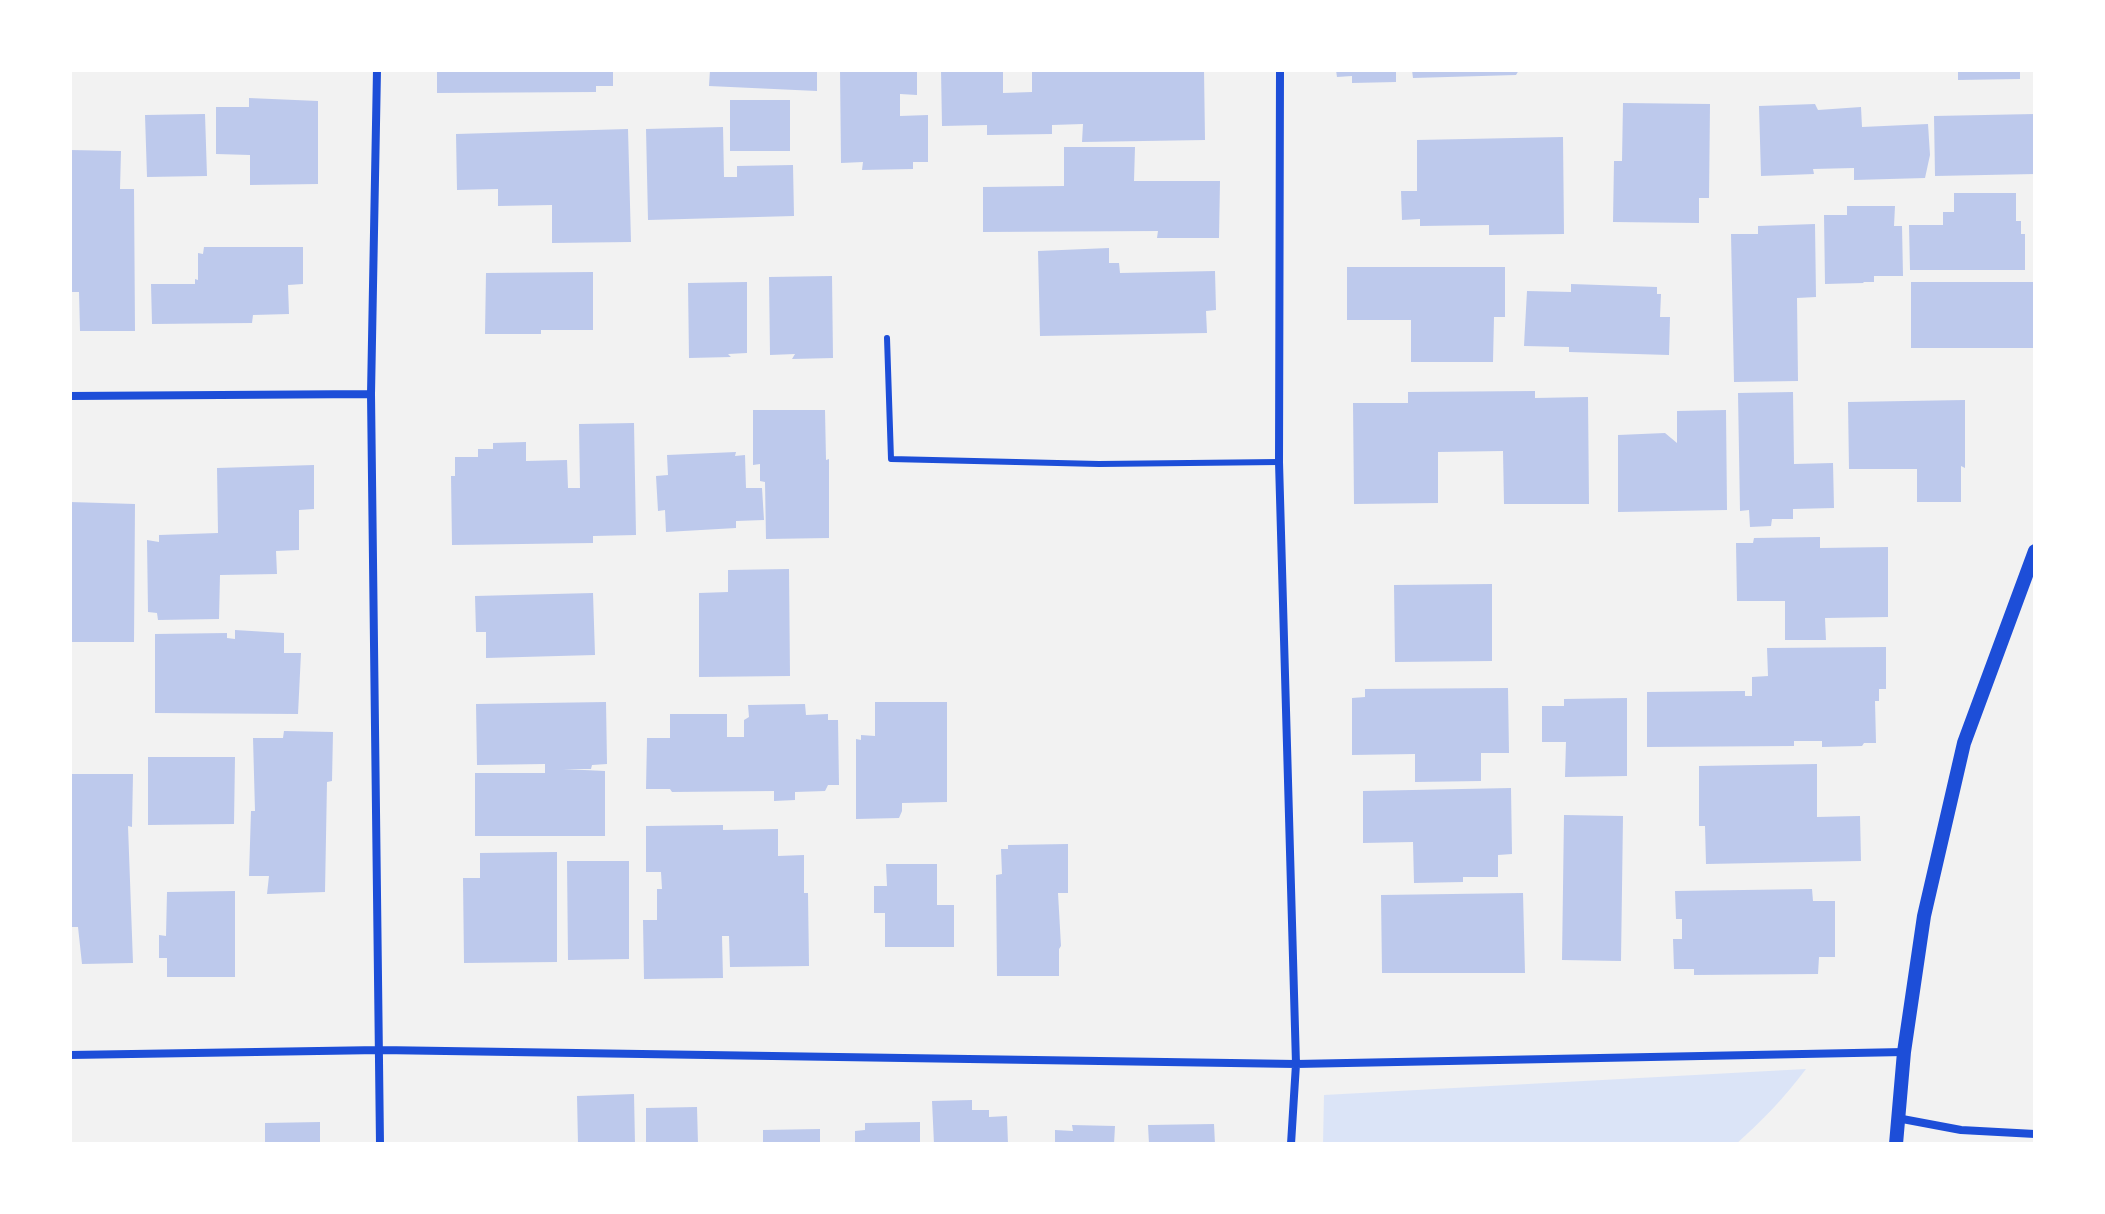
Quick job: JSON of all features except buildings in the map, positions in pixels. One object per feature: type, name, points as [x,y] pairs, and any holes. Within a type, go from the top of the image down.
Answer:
[{"type":"street","points":[[377,70],[371,394],[380,1144]]},
{"type":"street","points":[[1280,70],[1279,462],[1296,1064],[1291,1144]]},
{"type":"street","points":[[70,396],[371,394]]},
{"type":"street","points":[[1896,1144],[1904,1052],[1924,916],[1964,743],[2035,551]]},
{"type":"street","points":[[70,1055],[380,1050],[1296,1064],[1904,1052]]},
{"type":"street","points":[[1897,1118],[1961,1130],[2035,1134]]},
{"type":"lane","points":[[887,338],[891,459],[1099,464],[1279,462]]},
{"type":"shaded area","points":[[1806,1069],[1773,1108],[1736,1144],[1323,1144],[1324,1095]]}]
